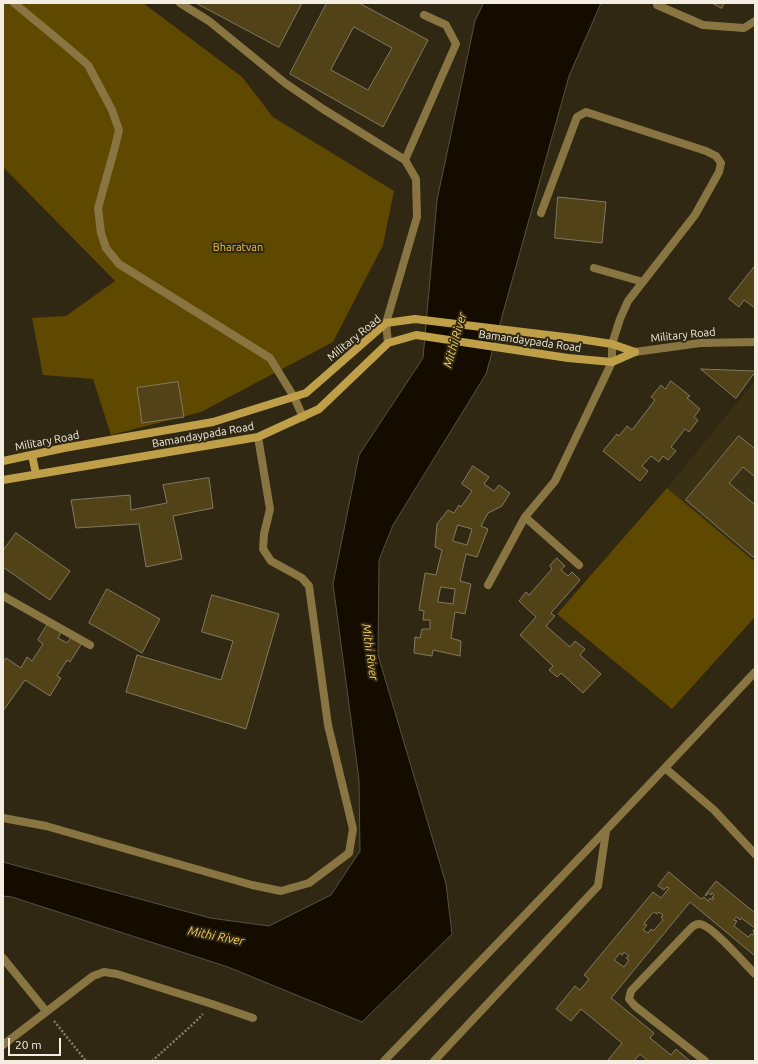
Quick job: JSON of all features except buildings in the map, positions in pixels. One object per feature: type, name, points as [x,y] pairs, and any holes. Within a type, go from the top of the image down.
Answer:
[{"type":"street","points":[[14,3],[88,65],[112,110],[118,130],[115,147],[98,208],[101,233],[106,248],[119,264],[270,358],[294,396],[303,417]]},
{"type":"street","points":[[180,3],[209,21],[285,83],[323,109],[405,160],[416,179],[417,217],[386,323],[388,343]]},
{"type":"street","points":[[657,3],[657,5],[703,25],[744,28],[755,21]]},
{"type":"street","points":[[405,160],[456,44],[446,25],[424,15]]},
{"type":"street","points":[[488,585],[525,517],[555,481],[612,362],[612,344],[620,319],[628,301],[695,215],[719,172],[721,163],[716,156],[706,150],[586,112],[577,117],[541,213]]},
{"type":"street","points":[[594,268],[643,282]]},
{"type":"street","name":"Military Road","points":[[3,461],[64,448],[213,422],[306,393],[386,323],[415,320],[573,338],[612,344],[634,352],[700,343],[755,342]]},
{"type":"street","name":"Bamandaypada Road","points":[[3,480],[258,437],[319,409],[388,343],[416,336],[568,358],[612,362],[634,352]]},
{"type":"street","points":[[3,818],[46,826],[252,885],[281,891],[309,883],[349,853],[353,829],[328,725],[309,586],[302,578],[271,562],[262,549],[270,509],[258,437]]},
{"type":"street","points":[[32,455],[36,474]]},
{"type":"street","points":[[525,517],[579,565]]},
{"type":"street","points":[[3,596],[90,645]]},
{"type":"street","points":[[384,1061],[606,831],[755,672]]},
{"type":"street","points":[[665,768],[714,810],[755,854]]},
{"type":"street","points":[[434,1061],[598,886],[606,831]]},
{"type":"street","points":[[705,1061],[635,1006],[629,999],[630,991],[691,928],[698,924],[710,929],[755,974]]},
{"type":"street","points":[[3,958],[46,1011]]},
{"type":"street","points":[[3,1045],[93,976],[104,972],[117,974],[253,1018]]},
{"type":"path","points":[[152,1061],[192,1026],[212,1004]]},
{"type":"path","points":[[46,1011],[86,1061]]},
{"type":"shaded area","points":[[755,381],[755,562],[667,488]]},
{"type":"green space","name":"Bharatvan","points":[[3,3],[143,3],[242,77],[273,117],[394,191],[383,245],[333,342],[201,412],[111,435],[93,379],[43,375],[32,318],[66,316],[115,281],[3,167]]},
{"type":"green space","points":[[667,488],[755,562],[755,617],[672,709],[557,614]]},
{"type":"water","name":"Mithi River","points":[[484,3],[601,3],[569,76],[486,374],[393,525],[379,560],[378,655],[446,884],[452,934],[362,1022],[228,967],[12,897],[3,896],[3,862],[210,918],[269,926],[331,895],[360,851],[359,780],[333,584],[359,455],[423,358],[437,200],[475,21]]}]
